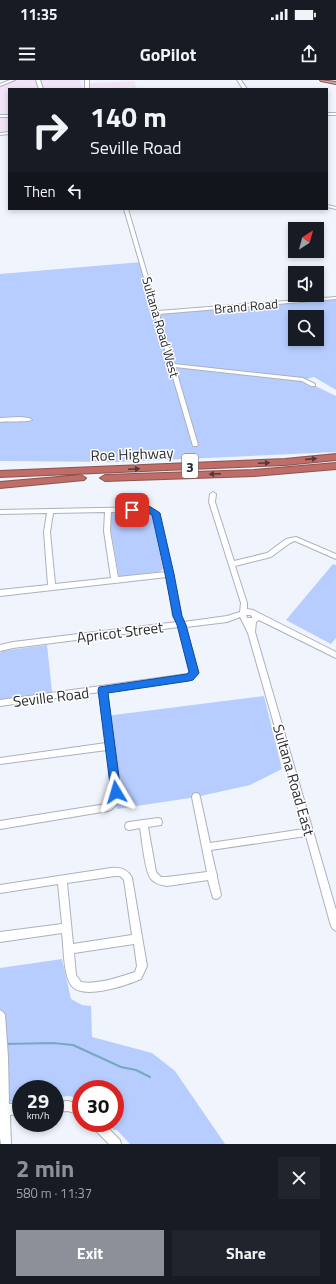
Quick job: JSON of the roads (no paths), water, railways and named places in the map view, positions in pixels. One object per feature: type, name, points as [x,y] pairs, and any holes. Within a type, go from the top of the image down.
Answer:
[{"type":"highway","name":"Roe Highway","points":[[0,474],[285,462],[336,457]]},
{"type":"highway","name":"Roe Highway","points":[[0,480],[254,473],[336,466]]},
{"type":"highway","points":[[0,468],[95,470]]},
{"type":"highway","points":[[0,485],[81,478]]},
{"type":"main road","points":[[322,80],[336,83]]},
{"type":"street","points":[[0,85],[13,80]]},
{"type":"street","name":"Sultana Road West","points":[[126,210],[195,445]]},
{"type":"street","name":"Brand Road","points":[[156,313],[336,298]]},
{"type":"street","points":[[172,365],[303,380],[313,385]]},
{"type":"street","points":[[0,420],[29,420]]},
{"type":"street","points":[[213,494],[212,502],[249,617]]},
{"type":"street","points":[[0,512],[149,509],[156,513],[170,574],[177,616],[182,625]]},
{"type":"street","points":[[108,510],[107,531],[115,580]]},
{"type":"street","points":[[50,511],[47,532],[52,587]]},
{"type":"street","points":[[232,564],[269,555],[288,541],[296,539],[336,557]]},
{"type":"street","points":[[0,593],[170,574]]},
{"type":"street","name":"Apricot Street","points":[[0,648],[13,645],[249,617],[267,620],[336,655]]},
{"type":"street","name":"Sultana Road East","points":[[249,617],[252,633],[336,926]]},
{"type":"street","name":"Seville Road","points":[[0,703],[189,677],[194,673],[182,625]]},
{"type":"street","name":"Apricot Street","points":[[0,643],[13,645]]},
{"type":"street","points":[[0,825],[108,807],[116,799],[103,690]]},
{"type":"street","points":[[0,761],[110,746]]},
{"type":"street","points":[[196,797],[216,895]]},
{"type":"street","points":[[130,826],[158,822]]},
{"type":"street","points":[[143,824],[152,873],[155,878],[161,881],[170,881],[213,875]]},
{"type":"street","points":[[207,847],[309,832]]},
{"type":"street","points":[[0,889],[114,872],[120,872],[126,876],[138,938],[142,966],[138,976],[96,986],[85,987],[79,986],[74,981],[71,973],[62,880]]},
{"type":"street","points":[[0,937],[66,928]]},
{"type":"street","points":[[69,950],[138,938]]},
{"type":"street","points":[[0,1015],[6,1144]]},
{"type":"street","points":[[4,1110],[12,1110]]},
{"type":"street","points":[[105,1132],[116,1144]]},
{"type":"waterway","points":[[5,1044],[53,1043],[73,1045],[121,1067],[136,1070],[150,1077]]}]
